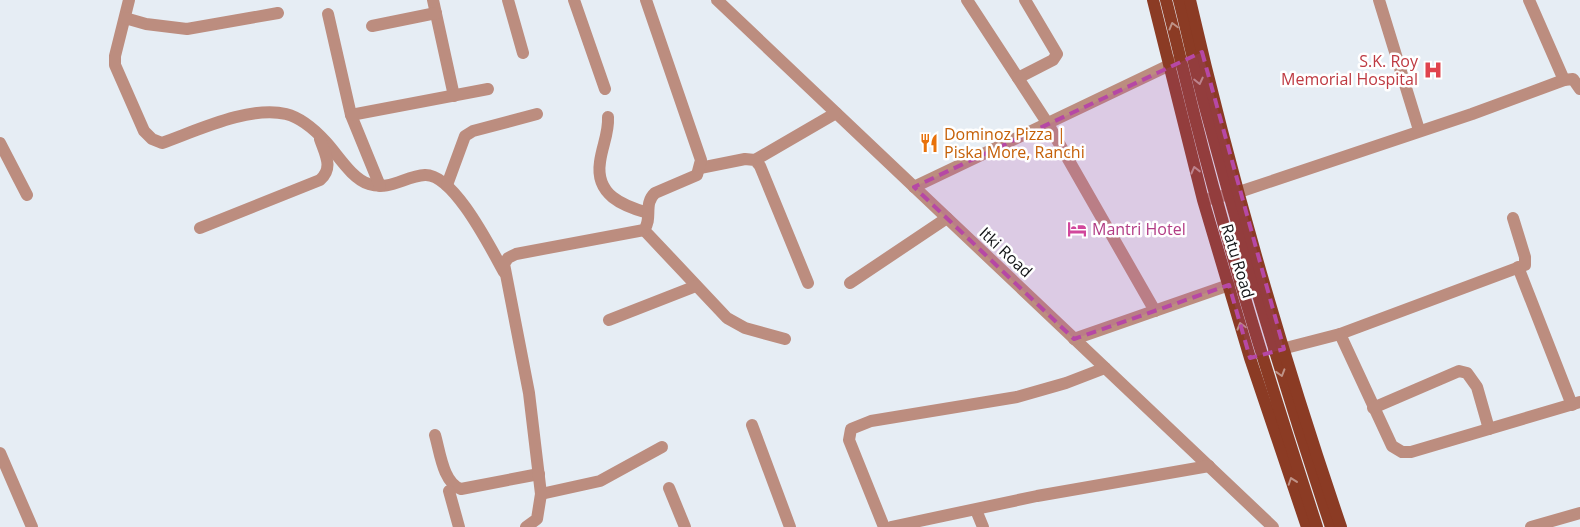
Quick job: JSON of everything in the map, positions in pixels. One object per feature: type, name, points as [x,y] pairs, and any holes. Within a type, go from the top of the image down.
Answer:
[{"type":"main road","name":"Ratu Road","points":[[1153,0],[1203,200],[1250,358],[1307,527]]},
{"type":"main road","points":[[1166,0],[1195,118],[1244,293],[1318,527]]},
{"type":"main road","points":[[1179,0],[1207,115],[1253,280],[1291,407],[1331,527]]},
{"type":"main road","name":"Ratu Road","points":[[1190,0],[1239,192],[1284,349],[1341,527]]},
{"type":"street","points":[[129,0],[115,56],[115,65],[144,131],[152,139],[162,142],[222,122],[270,112],[287,114],[300,120],[319,134],[357,176],[368,184],[380,186],[393,185],[426,175],[436,178],[447,185],[474,222],[504,272]]},
{"type":"street","points":[[433,0],[454,96]]},
{"type":"street","points":[[508,0],[523,53]]},
{"type":"street","points":[[574,0],[605,90]]},
{"type":"street","points":[[526,527],[537,519],[541,494],[522,350],[504,272],[504,264],[508,258],[516,254],[644,230],[648,225],[647,204],[655,193],[697,175],[700,168],[701,160],[646,0]]},
{"type":"street","name":"Itki Road","points":[[717,0],[1273,527]]},
{"type":"street","points":[[967,0],[1048,124],[1155,311]]},
{"type":"street","points":[[1018,78],[1053,60],[1057,54],[1025,0]]},
{"type":"street","points":[[1379,0],[1419,130]]},
{"type":"street","points":[[1203,200],[1239,192],[1419,130],[1574,81],[1529,0]]},
{"type":"street","points":[[124,18],[146,24],[188,29],[278,13]]},
{"type":"street","points":[[372,26],[436,13]]},
{"type":"street","points":[[328,14],[351,115],[380,186]]},
{"type":"street","points":[[914,187],[1169,65],[1202,52]]},
{"type":"street","points":[[351,115],[488,89]]},
{"type":"street","points":[[700,168],[745,159],[755,160],[836,113]]},
{"type":"street","points":[[447,185],[466,136],[473,131],[537,114]]},
{"type":"street","points":[[608,117],[607,137],[599,170],[605,191],[625,206],[648,213]]},
{"type":"street","points":[[200,228],[320,180],[327,174],[329,166],[319,134]]},
{"type":"street","points":[[0,143],[27,195]]},
{"type":"street","points":[[755,160],[760,166],[808,283]]},
{"type":"street","points":[[850,284],[948,218]]},
{"type":"street","points":[[1250,358],[1340,334],[1525,265],[1525,257],[1513,218]]},
{"type":"street","points":[[644,230],[733,323],[785,339]]},
{"type":"street","points":[[1340,334],[1392,446],[1402,452],[1411,452],[1576,404],[1518,267]]},
{"type":"street","points":[[1074,339],[1229,285]]},
{"type":"street","points":[[609,320],[696,286]]},
{"type":"street","points":[[884,527],[849,440],[851,429],[871,421],[1018,397],[1066,383],[1105,368]]},
{"type":"street","points":[[1374,408],[1459,371],[1467,373],[1477,387],[1490,429]]},
{"type":"street","points":[[752,425],[790,527]]},
{"type":"street","points":[[435,435],[449,480],[454,486],[461,489],[539,474]]},
{"type":"street","points":[[541,494],[600,481],[662,447]]},
{"type":"street","points":[[0,453],[32,527]]},
{"type":"street","points":[[891,527],[1036,496],[1209,466]]},
{"type":"street","points":[[669,488],[685,527]]},
{"type":"street","points":[[449,491],[459,527]]},
{"type":"street","points":[[976,510],[982,527]]},
{"type":"street","points":[[1530,527],[1553,524],[1580,513]]},
{"type":"highlighted area","points":[[1202,52],[1284,349],[1250,358],[1229,285],[1074,339],[914,187]]},
{"type":"place","name":"S.K. Roy Memorial Hospital","points":[[1433,70]]},
{"type":"place","name":"Dominoz Pizza | Piska More, Ranchi","points":[[929,143]]},
{"type":"place","name":"Mantri Hotel","points":[[1077,229]]}]
